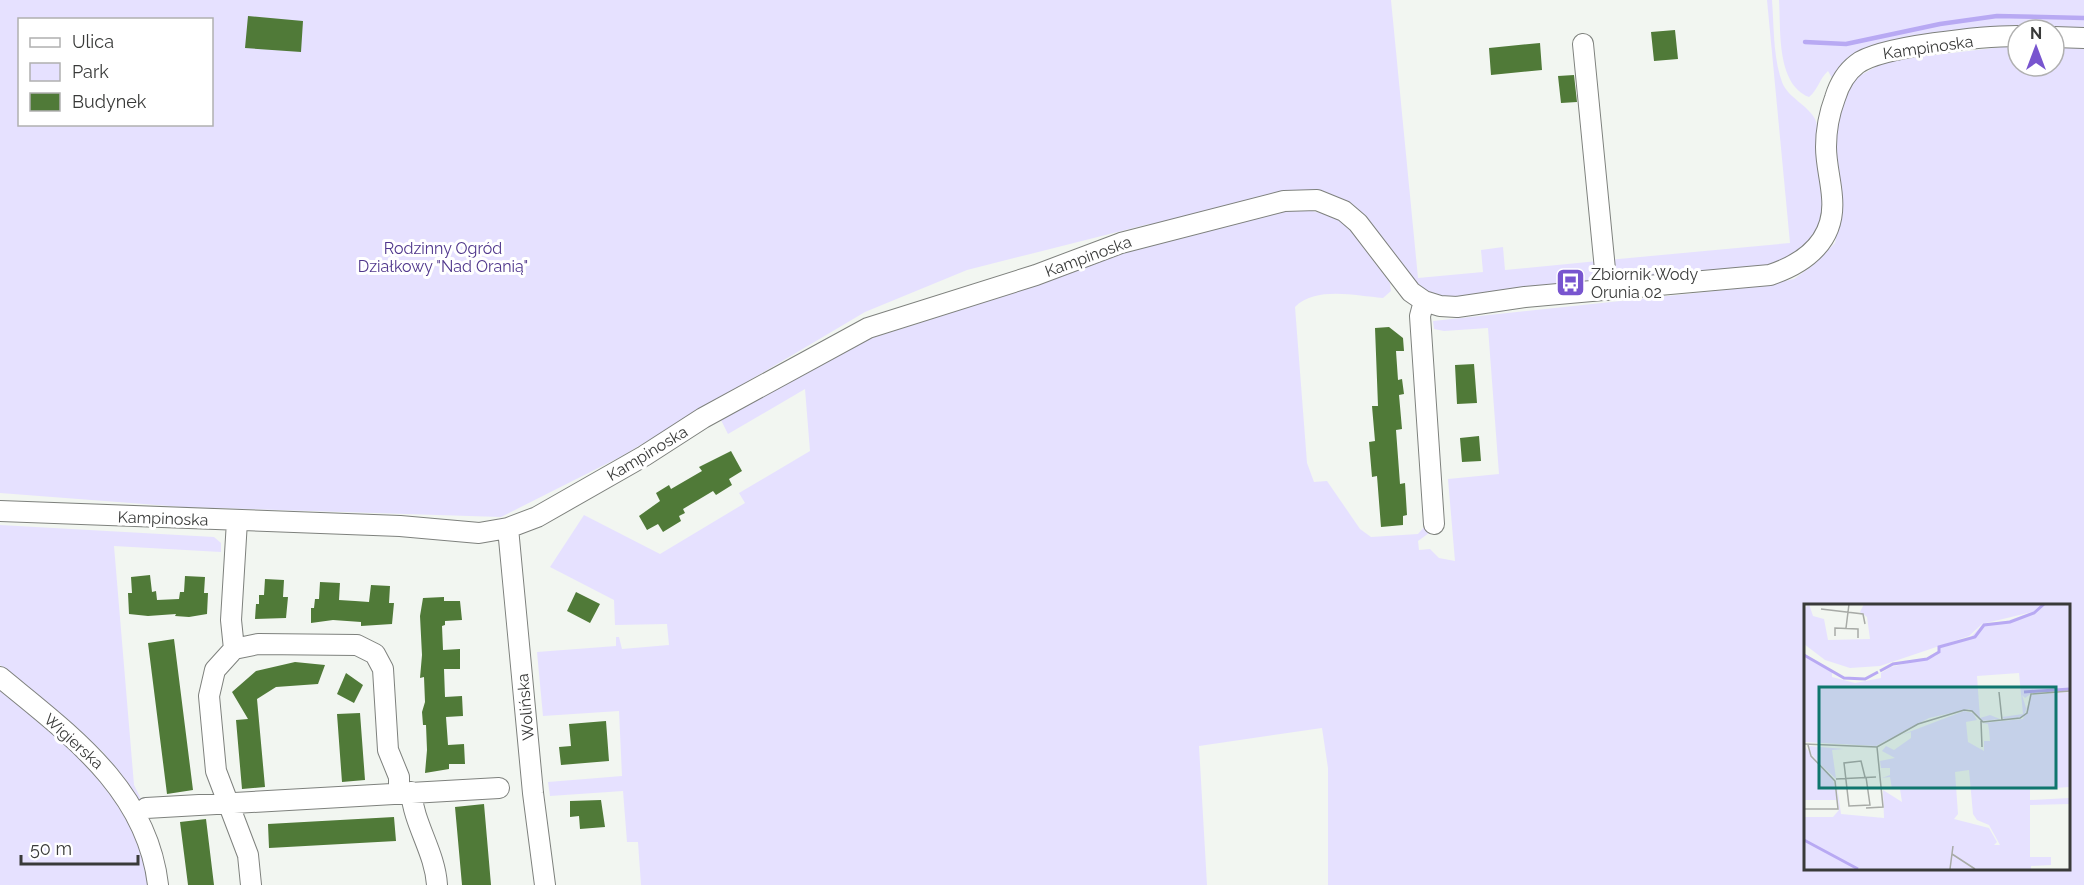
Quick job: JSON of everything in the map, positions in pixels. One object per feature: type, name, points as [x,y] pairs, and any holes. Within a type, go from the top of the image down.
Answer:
[{"type":"street","name":"Kampinoska","points":[[0,511],[400,526],[479,533],[508,528],[537,517],[644,456],[713,412],[868,328],[1036,275],[1121,243],[1270,203],[1317,200],[1344,211],[1358,223],[1411,292],[1424,301],[1457,307],[1526,297],[1770,275],[1800,262],[1815,251],[1828,230],[1833,200],[1826,148],[1828,123],[1838,88],[1849,71],[1864,59],[1890,51],[2006,37]]},
{"type":"street","points":[[2066,37],[2084,38]]},
{"type":"street","points":[[1583,44],[1607,290]]},
{"type":"street","points":[[1424,301],[1420,316],[1434,524]]},
{"type":"street","points":[[234,649],[231,620],[237,521]]},
{"type":"street","name":"Wolińska","points":[[508,528],[533,793],[545,885]]},
{"type":"street","points":[[250,885],[248,855],[216,771],[209,687],[215,670],[234,649],[258,644],[357,645],[375,654],[383,669],[388,750],[434,860],[437,885]]},
{"type":"street","name":"Wigierska","points":[[0,677],[88,750],[110,774],[141,824],[158,885]]},
{"type":"street","points":[[146,808],[499,788]]},
{"type":"green space","name":"Rodzinny Ogród Działkowy \"Nad Oranią\"","points":[[0,0],[1391,0],[1418,278],[1483,272],[1481,250],[1503,247],[1505,270],[1598,261],[1592,278],[1584,284],[1464,299],[1425,294],[1339,199],[1316,191],[1152,227],[1149,224],[967,270],[865,312],[622,456],[501,517],[183,507],[0,493]]},
{"type":"green space","points":[[1767,0],[1772,0],[1775,52],[1782,82],[1785,88],[1812,114],[1818,132],[1817,155],[1822,211],[1813,239],[1802,250],[1785,260],[1762,267],[1627,280],[1623,278],[1615,272],[1608,260],[1790,243]]},
{"type":"green space","points":[[1779,0],[2084,0],[2084,31],[2066,30],[2066,18],[2006,18],[2006,31],[1868,49],[1846,59],[1832,78],[1828,71],[1809,97],[1798,90],[1791,80],[1782,54]]},
{"type":"green space","points":[[2006,46],[2006,78],[2066,78],[2066,46],[2084,46],[2084,885],[1328,885],[1328,768],[1322,728],[1199,746],[1207,885],[641,885],[638,842],[627,842],[623,791],[550,796],[548,782],[622,776],[619,711],[543,716],[537,652],[616,646],[616,637],[619,637],[622,649],[669,645],[667,624],[615,625],[614,600],[550,567],[584,515],[660,554],[745,503],[739,493],[810,451],[805,389],[728,434],[721,420],[824,361],[869,339],[1017,292],[1133,250],[1277,211],[1304,209],[1333,216],[1349,227],[1390,283],[1391,291],[1383,298],[1325,294],[1314,296],[1295,307],[1307,463],[1314,482],[1327,481],[1360,529],[1371,537],[1418,534],[1427,524],[1431,528],[1429,533],[1418,541],[1419,550],[1430,549],[1439,558],[1455,561],[1448,479],[1499,474],[1488,328],[1444,331],[1434,329],[1433,321],[1762,286],[1794,279],[1812,266],[1835,243],[1841,211],[1833,140],[1846,91],[1854,79],[1886,61]]},
{"type":"green space","points":[[0,525],[214,537],[221,543],[221,552],[114,546],[134,785],[145,807],[143,808],[103,752],[0,665]]},
{"type":"green space","points":[[0,684],[73,745],[134,824],[150,885],[0,885]]},
{"type":"building","points":[[248,16],[303,21],[301,52],[245,48]]},
{"type":"building","points":[[1675,30],[1678,59],[1654,61],[1651,32]]},
{"type":"building","points":[[1540,43],[1542,70],[1491,75],[1489,48]]},
{"type":"building","points":[[1574,75],[1577,102],[1561,103],[1558,76]]},
{"type":"building","points":[[1389,327],[1403,338],[1404,351],[1396,351],[1398,380],[1402,379],[1404,394],[1399,395],[1402,429],[1396,430],[1400,484],[1405,483],[1407,515],[1403,516],[1403,525],[1381,527],[1377,476],[1372,477],[1369,442],[1375,441],[1372,406],[1378,406],[1375,328]]},
{"type":"building","points":[[1474,364],[1477,403],[1457,404],[1455,365]]},
{"type":"building","points":[[1479,436],[1481,461],[1462,462],[1460,438]]},
{"type":"building","points":[[731,451],[742,471],[729,479],[732,485],[716,495],[713,491],[683,509],[685,513],[679,516],[681,521],[663,532],[658,524],[647,530],[639,516],[660,501],[656,493],[669,485],[671,489],[702,471],[699,467]]},
{"type":"building","points":[[150,575],[152,592],[156,591],[157,600],[179,599],[180,592],[184,592],[185,576],[205,577],[204,593],[208,593],[207,614],[189,617],[175,616],[176,614],[148,616],[129,614],[128,593],[132,593],[131,577]]},
{"type":"building","points":[[265,579],[284,580],[283,597],[288,597],[286,618],[255,619],[259,595],[264,595]]},
{"type":"building","points":[[320,582],[340,583],[339,600],[369,602],[371,585],[390,586],[389,603],[394,603],[392,624],[361,626],[361,622],[333,620],[311,623],[311,608],[314,608],[315,599],[319,599]]},
{"type":"building","points":[[576,592],[600,604],[590,623],[567,611]]},
{"type":"building","points":[[444,597],[444,601],[460,601],[462,620],[445,621],[445,625],[442,626],[443,650],[460,649],[460,669],[444,669],[445,697],[462,696],[463,716],[446,717],[448,745],[464,744],[465,764],[449,764],[449,769],[425,773],[427,750],[426,725],[423,725],[422,712],[425,702],[424,677],[420,678],[422,655],[420,616],[423,598]]},
{"type":"building","points":[[174,639],[193,790],[167,794],[148,643]]},
{"type":"building","points":[[295,662],[325,665],[318,684],[276,687],[257,699],[265,787],[242,789],[236,720],[248,719],[232,692],[256,671]]},
{"type":"building","points":[[346,673],[363,685],[354,703],[337,694]]},
{"type":"building","points":[[360,713],[365,780],[342,782],[337,714]]},
{"type":"building","points":[[606,721],[609,761],[561,765],[559,747],[571,746],[569,724]]},
{"type":"building","points":[[601,800],[605,827],[580,829],[579,816],[570,817],[570,801]]},
{"type":"building","points":[[484,804],[491,885],[462,885],[455,807]]},
{"type":"building","points":[[394,817],[396,841],[269,848],[268,824]]},
{"type":"building","points":[[206,819],[214,885],[188,885],[180,822]]},
{"type":"waterway","points":[[1805,42],[1846,44],[1940,24],[1997,16],[2084,18]]},
{"type":"place","name":"Zbiornik Wody Orunia 02","points":[[1570,283]]}]
